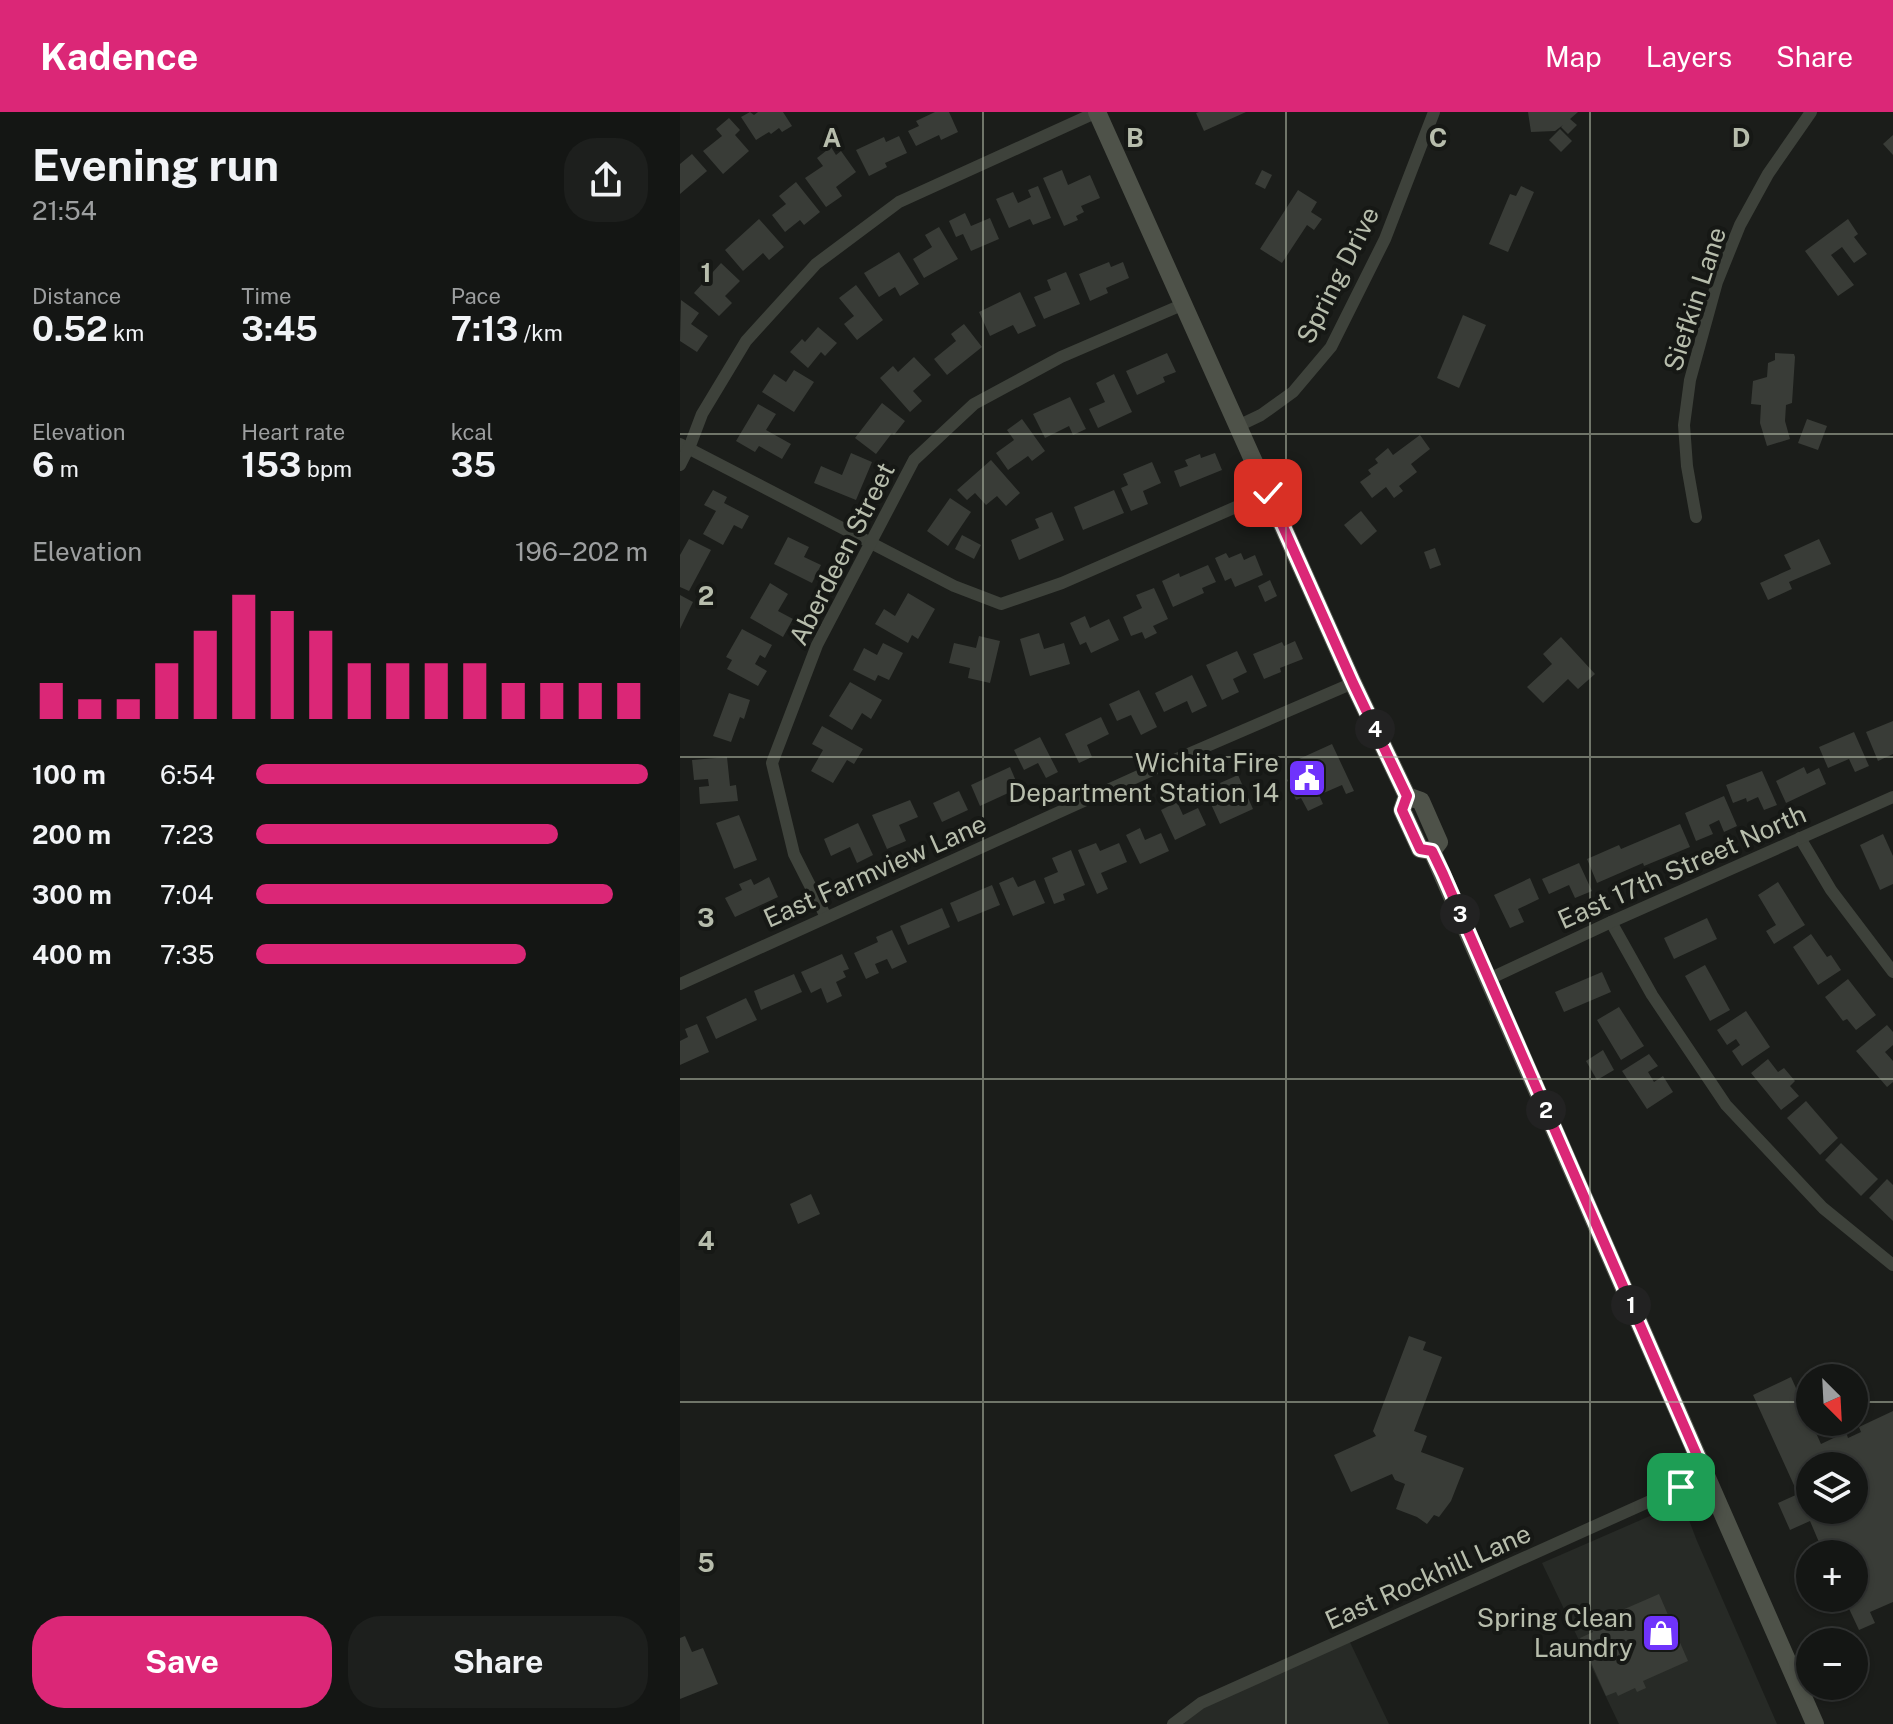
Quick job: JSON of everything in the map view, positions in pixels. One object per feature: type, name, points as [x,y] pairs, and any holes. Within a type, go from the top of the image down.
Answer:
[{"type":"main road","points":[[1097,112],[1353,683],[1407,796],[1421,801],[1439,842],[1432,851],[1815,1724]]},
{"type":"street","points":[[680,465],[684,446],[746,341],[816,264],[899,202],[1097,112]]},
{"type":"street","name":"Spring Drive","points":[[1238,426],[1261,415],[1293,392],[1331,347],[1385,239],[1434,112]]},
{"type":"street","name":"Siefkin Lane","points":[[1696,517],[1684,425],[1690,380],[1717,282],[1740,225],[1768,174],[1811,112]]},
{"type":"street","name":"Aberdeen Street","points":[[826,917],[794,854],[772,763],[817,645],[914,460],[974,404],[1061,357],[1184,304]]},
{"type":"street","points":[[684,446],[954,586],[1001,604],[1062,583],[1268,493]]},
{"type":"street","name":"East Farmview Lane","points":[[680,984],[1163,765],[1353,683]]},
{"type":"street","name":"East 17th Street North","points":[[1489,979],[1893,797]]},
{"type":"street","points":[[1800,838],[1831,890],[1893,972]]},
{"type":"street","points":[[1611,922],[1652,995],[1726,1105],[1823,1208],[1893,1265]]},
{"type":"street","name":"East Rockhill Lane","points":[[1173,1724],[1201,1703],[1706,1476]]},
{"type":"shaded area","points":[[1682,1502],[1777,1724],[1619,1724],[1542,1563]]},
{"type":"shaded area","points":[[1347,1636],[1389,1724],[1183,1724],[1201,1703]]},
{"type":"building","points":[[750,112],[754,115],[758,112],[783,112],[792,126],[782,132],[779,128],[756,140],[741,117]]},
{"type":"building","points":[[935,112],[949,112],[958,132],[941,140],[939,135],[916,146],[908,131],[919,126],[916,121]]},
{"type":"building","points":[[1246,112],[1204,131],[1196,113]]},
{"type":"building","points":[[1528,112],[1578,112],[1570,119],[1577,125],[1568,134],[1561,127],[1563,125],[1555,131],[1531,132]]},
{"type":"building","points":[[729,118],[740,130],[735,135],[749,151],[723,174],[703,151],[722,136],[716,129]]},
{"type":"building","points":[[1560,129],[1572,141],[1561,152],[1549,140]]},
{"type":"building","points":[[1893,135],[1893,155],[1883,144]]},
{"type":"building","points":[[899,136],[907,153],[885,163],[887,167],[869,176],[856,150],[884,137],[886,142]]},
{"type":"building","points":[[831,147],[836,155],[841,151],[856,172],[836,187],[842,196],[826,207],[805,178],[823,166],[817,158]]},
{"type":"building","points":[[692,154],[707,171],[680,194],[680,164]]},
{"type":"building","points":[[1062,170],[1068,185],[1090,175],[1100,198],[1081,206],[1084,212],[1076,216],[1078,220],[1064,226],[1043,178]]},
{"type":"building","points":[[1262,170],[1272,175],[1265,189],[1255,184]]},
{"type":"building","points":[[796,182],[820,212],[804,225],[800,220],[785,232],[772,215],[786,204],[779,196]]},
{"type":"building","points":[[1038,186],[1051,218],[1033,225],[1030,219],[1009,228],[996,199],[1013,192],[1018,203],[1031,197],[1028,190]]},
{"type":"building","points":[[1521,186],[1534,192],[1508,252],[1489,244],[1510,194],[1516,196]]},
{"type":"building","points":[[1298,190],[1317,202],[1311,212],[1322,219],[1314,230],[1307,225],[1282,263],[1260,249]]},
{"type":"building","points":[[965,213],[971,226],[990,218],[999,239],[971,251],[963,234],[956,237],[949,221]]},
{"type":"building","points":[[759,219],[784,247],[769,260],[763,253],[743,271],[725,250]]},
{"type":"building","points":[[1848,219],[1858,234],[1854,237],[1867,254],[1854,263],[1842,247],[1831,255],[1854,285],[1838,296],[1805,251]]},
{"type":"building","points":[[939,227],[958,259],[924,278],[913,259],[932,247],[925,235]]},
{"type":"building","points":[[899,252],[919,284],[900,296],[895,287],[879,297],[864,273]]},
{"type":"building","points":[[1109,262],[1111,267],[1123,262],[1129,278],[1106,288],[1108,293],[1090,301],[1079,274]]},
{"type":"building","points":[[721,263],[740,281],[725,296],[732,303],[719,316],[694,293]]},
{"type":"building","points":[[1066,272],[1080,304],[1044,319],[1034,297],[1051,290],[1047,280]]},
{"type":"building","points":[[856,285],[883,320],[857,340],[844,324],[854,316],[839,298]]},
{"type":"building","points":[[1020,292],[1036,326],[1018,334],[1013,325],[990,336],[979,312]]},
{"type":"building","points":[[681,300],[699,313],[691,324],[708,336],[697,352],[680,341]]},
{"type":"building","points":[[1463,315],[1486,325],[1459,388],[1437,378]]},
{"type":"building","points":[[964,324],[982,347],[947,375],[934,359],[956,341],[951,334]]},
{"type":"building","points":[[818,327],[837,343],[825,356],[821,352],[808,368],[790,352],[802,339],[805,342]]},
{"type":"building","points":[[1167,353],[1176,372],[1163,377],[1165,382],[1137,395],[1126,371]]},
{"type":"building","points":[[1775,353],[1794,354],[1795,357],[1792,403],[1786,405],[1785,421],[1790,439],[1767,446],[1760,423],[1761,405],[1751,404],[1753,381],[1767,377],[1768,363],[1775,360]]},
{"type":"building","points":[[914,357],[931,375],[913,391],[922,401],[910,412],[880,378],[893,366],[898,372]]},
{"type":"building","points":[[794,370],[814,382],[794,412],[762,392],[774,374],[786,382]]},
{"type":"building","points":[[1114,374],[1132,412],[1098,428],[1089,409],[1105,402],[1096,383]]},
{"type":"building","points":[[1070,397],[1086,429],[1073,435],[1069,426],[1045,438],[1033,414]]},
{"type":"building","points":[[882,403],[905,421],[876,454],[855,438]]},
{"type":"building","points":[[758,404],[776,414],[766,430],[791,444],[782,459],[759,446],[755,452],[736,441]]},
{"type":"building","points":[[1022,419],[1045,451],[1032,461],[1028,456],[1008,470],[996,453],[1014,440],[1007,430]]},
{"type":"building","points":[[1807,419],[1827,426],[1818,450],[1798,443]]},
{"type":"building","points":[[1420,435],[1430,449],[1411,464],[1417,472],[1399,486],[1403,491],[1394,498],[1386,487],[1372,498],[1360,482],[1371,474],[1368,470],[1378,463],[1375,459],[1388,448],[1393,455]]},
{"type":"building","points":[[851,453],[872,462],[856,500],[814,483],[821,466],[842,475]]},
{"type":"building","points":[[1215,453],[1222,470],[1180,487],[1174,471],[1188,466],[1185,460],[1200,454],[1201,458]]},
{"type":"building","points":[[991,460],[1020,493],[1006,506],[997,496],[986,505],[975,493],[967,500],[957,490]]},
{"type":"building","points":[[1152,462],[1161,483],[1143,491],[1148,504],[1131,511],[1121,488],[1128,485],[1123,474]]},
{"type":"building","points":[[713,490],[727,497],[724,503],[749,516],[742,529],[734,525],[723,545],[703,534],[716,511],[704,505]]},
{"type":"building","points":[[1114,490],[1124,513],[1083,530],[1074,507]]},
{"type":"building","points":[[950,498],[971,512],[948,546],[927,531]]},
{"type":"building","points":[[1361,511],[1377,531],[1361,545],[1344,525]]},
{"type":"building","points":[[1052,512],[1064,540],[1019,560],[1011,540],[1039,528],[1035,519]]},
{"type":"building","points":[[962,535],[981,545],[974,559],[955,549]]},
{"type":"building","points":[[788,537],[809,547],[804,557],[821,565],[812,583],[774,564]]},
{"type":"building","points":[[689,539],[711,550],[689,591],[680,587],[680,555]]},
{"type":"building","points":[[1819,539],[1831,564],[1789,582],[1792,589],[1768,600],[1760,583],[1791,569],[1784,555]]},
{"type":"building","points":[[1435,548],[1441,565],[1430,569],[1424,552]]},
{"type":"building","points":[[1226,553],[1229,558],[1241,553],[1244,560],[1255,555],[1263,575],[1235,587],[1231,578],[1225,581],[1215,558]]},
{"type":"building","points":[[1208,565],[1216,582],[1202,588],[1204,593],[1173,607],[1162,581]]},
{"type":"building","points":[[1270,580],[1277,596],[1265,602],[1258,586]]},
{"type":"building","points":[[770,583],[788,594],[778,611],[793,619],[783,637],[750,618]]},
{"type":"building","points":[[1154,588],[1168,619],[1153,626],[1157,633],[1145,639],[1142,632],[1131,636],[1123,617],[1142,608],[1136,595]]},
{"type":"building","points":[[908,593],[935,609],[918,639],[912,635],[908,643],[875,624],[884,609],[895,616]]},
{"type":"building","points":[[680,595],[693,602],[680,629]]},
{"type":"building","points":[[1085,616],[1090,628],[1109,619],[1119,640],[1091,653],[1086,642],[1080,645],[1070,623]]},
{"type":"building","points":[[742,629],[772,645],[765,658],[760,655],[755,664],[767,671],[758,686],[727,669],[732,660],[726,657]]},
{"type":"building","points":[[1039,633],[1044,649],[1064,643],[1070,664],[1030,676],[1020,639]]},
{"type":"building","points":[[979,636],[1000,641],[990,683],[968,678],[970,668],[949,663],[954,643],[976,648]]},
{"type":"building","points":[[1561,637],[1595,674],[1578,689],[1568,679],[1543,703],[1527,687],[1552,664],[1543,654]]},
{"type":"building","points":[[1295,641],[1303,659],[1280,668],[1281,672],[1264,679],[1253,654],[1282,642],[1284,646]]},
{"type":"building","points":[[883,643],[903,653],[889,680],[878,675],[875,681],[853,670],[864,648],[877,655]]},
{"type":"building","points":[[1237,651],[1247,672],[1233,679],[1239,692],[1222,700],[1206,665]]},
{"type":"building","points":[[1192,675],[1207,706],[1192,713],[1187,701],[1164,712],[1155,693]]},
{"type":"building","points":[[850,682],[882,700],[871,719],[862,713],[852,730],[829,716]]},
{"type":"building","points":[[1139,690],[1157,727],[1141,735],[1131,715],[1117,721],[1109,704]]},
{"type":"building","points":[[729,693],[750,700],[731,742],[713,736]]},
{"type":"building","points":[[1101,717],[1109,734],[1087,745],[1092,757],[1079,763],[1065,734]]},
{"type":"building","points":[[1893,721],[1893,754],[1878,761],[1866,732]]},
{"type":"building","points":[[822,726],[863,749],[854,764],[847,760],[833,783],[811,771],[823,750],[812,744]]},
{"type":"building","points":[[1854,732],[1869,766],[1855,772],[1849,759],[1828,768],[1819,747]]},
{"type":"building","points":[[1040,737],[1058,772],[1046,778],[1038,763],[1024,770],[1014,750]]},
{"type":"building","points":[[1332,744],[1354,791],[1346,794],[1342,785],[1319,795],[1323,804],[1308,811],[1301,798],[1296,800],[1287,780],[1292,777],[1289,769],[1301,764],[1299,759]]},
{"type":"building","points":[[727,757],[730,786],[736,785],[738,801],[700,804],[699,787],[709,786],[708,779],[694,780],[692,760]]},
{"type":"building","points":[[1010,767],[1019,788],[980,806],[971,785]]},
{"type":"building","points":[[1804,767],[1807,774],[1819,768],[1826,784],[1786,803],[1776,781]]},
{"type":"building","points":[[1762,771],[1777,805],[1764,810],[1758,797],[1733,803],[1726,785]]},
{"type":"building","points":[[1238,775],[1253,809],[1220,824],[1211,804],[1226,797],[1220,783]]},
{"type":"building","points":[[959,791],[968,810],[942,822],[933,803]]},
{"type":"building","points":[[1724,796],[1737,826],[1724,832],[1719,820],[1709,825],[1713,834],[1696,841],[1685,813]]},
{"type":"building","points":[[910,800],[918,817],[899,825],[906,841],[887,849],[872,815]]},
{"type":"building","points":[[1177,802],[1183,815],[1198,808],[1206,825],[1175,840],[1161,810]]},
{"type":"building","points":[[739,815],[757,860],[734,869],[716,823]]},
{"type":"building","points":[[858,823],[873,855],[857,863],[850,847],[831,856],[824,839]]},
{"type":"building","points":[[1680,824],[1690,847],[1597,883],[1587,859],[1619,845],[1621,849]]},
{"type":"building","points":[[1140,828],[1145,840],[1161,833],[1169,851],[1140,864],[1126,835]]},
{"type":"building","points":[[1883,834],[1893,856],[1893,884],[1880,890],[1860,845]]},
{"type":"building","points":[[1096,843],[1100,851],[1119,843],[1127,862],[1101,873],[1108,889],[1097,894],[1078,850]]},
{"type":"building","points":[[1071,850],[1085,885],[1063,894],[1065,900],[1054,904],[1044,878],[1058,872],[1052,858]]},
{"type":"building","points":[[1579,863],[1592,891],[1575,898],[1569,885],[1549,894],[1542,879]]},
{"type":"building","points":[[769,877],[778,897],[735,917],[725,898],[742,890],[739,884],[751,879],[754,885]]},
{"type":"building","points":[[1013,877],[1018,887],[1035,880],[1045,903],[1013,916],[999,883]]},
{"type":"building","points":[[1530,878],[1539,899],[1518,909],[1524,922],[1510,928],[1494,895]]},
{"type":"building","points":[[1778,882],[1805,925],[1774,944],[1766,931],[1776,925],[1758,895]]},
{"type":"building","points":[[992,885],[1000,905],[958,922],[950,903]]},
{"type":"building","points":[[942,908],[950,927],[908,945],[900,926]]},
{"type":"building","points":[[1707,918],[1717,939],[1674,959],[1664,938]]},
{"type":"building","points":[[892,930],[907,962],[892,969],[887,959],[875,964],[879,973],[866,979],[854,953],[878,942],[876,937]]},
{"type":"building","points":[[1811,934],[1827,957],[1831,955],[1841,970],[1818,985],[1793,947]]},
{"type":"building","points":[[842,954],[849,969],[843,971],[846,977],[836,982],[842,996],[827,1003],[821,988],[811,993],[801,972]]},
{"type":"building","points":[[1705,965],[1730,1010],[1710,1021],[1685,976]]},
{"type":"building","points":[[1602,972],[1611,992],[1564,1012],[1555,992]]},
{"type":"building","points":[[794,974],[802,992],[761,1010],[754,991]]},
{"type":"building","points":[[1848,979],[1876,1015],[1856,1030],[1847,1019],[1843,1021],[1825,997]]},
{"type":"building","points":[[746,998],[757,1020],[716,1039],[706,1017]]},
{"type":"building","points":[[1619,1007],[1644,1046],[1621,1060],[1597,1020]]},
{"type":"building","points":[[1746,1011],[1770,1047],[1742,1066],[1732,1051],[1740,1045],[1736,1039],[1727,1045],[1717,1030]]},
{"type":"building","points":[[697,1024],[709,1052],[680,1065],[680,1041],[688,1037],[685,1029]]},
{"type":"building","points":[[1887,1025],[1893,1032],[1893,1045],[1885,1052],[1893,1061],[1893,1082],[1887,1087],[1856,1051]]},
{"type":"building","points":[[1603,1050],[1614,1070],[1597,1080],[1586,1061]]},
{"type":"building","points":[[1649,1054],[1658,1066],[1648,1072],[1654,1082],[1663,1076],[1673,1092],[1647,1109],[1622,1071]]},
{"type":"building","points":[[1768,1059],[1778,1072],[1784,1068],[1795,1081],[1790,1086],[1799,1096],[1781,1110],[1751,1073]]},
{"type":"building","points":[[1806,1101],[1838,1138],[1820,1155],[1787,1118]]},
{"type":"building","points":[[1841,1143],[1878,1179],[1861,1196],[1825,1160]]},
{"type":"building","points":[[1887,1179],[1893,1185],[1893,1221],[1869,1198]]},
{"type":"building","points":[[811,1194],[820,1214],[798,1224],[790,1204]]},
{"type":"building","points":[[1409,1336],[1426,1342],[1423,1350],[1442,1357],[1414,1431],[1427,1436],[1421,1452],[1464,1468],[1451,1501],[1439,1517],[1434,1515],[1427,1524],[1396,1509],[1405,1484],[1395,1480],[1392,1474],[1351,1492],[1334,1455],[1376,1436],[1373,1431]]},
{"type":"building","points":[[1791,1377],[1796,1388],[1796,1436],[1817,1436],[1821,1444],[1838,1436],[1868,1436],[1868,1423],[1893,1411],[1893,1602],[1870,1612],[1875,1623],[1858,1628],[1851,1612],[1868,1612],[1868,1540],[1818,1540],[1811,1524],[1868,1524],[1868,1452],[1796,1452],[1796,1490],[1753,1395]]},
{"type":"building","points":[[1796,1495],[1796,1524],[1803,1524],[1790,1530],[1778,1503]]},
{"type":"building","points":[[1659,1594],[1688,1661],[1643,1681],[1646,1688],[1637,1692],[1635,1688],[1618,1696],[1616,1692],[1606,1696],[1580,1638],[1593,1632],[1590,1624]]},
{"type":"building","points":[[685,1636],[692,1652],[703,1648],[718,1684],[680,1699],[680,1638]]},
{"type":"place","name":"Wichita Fire Department Station 14","points":[[1307,778]]},
{"type":"place","name":"Spring Clean Laundry","points":[[1661,1633]]},
{"type":"route","points":[[1268,493],[1407,796],[1402,810],[1420,849],[1432,851],[1443,874],[1706,1476],[1681,1487]]}]
